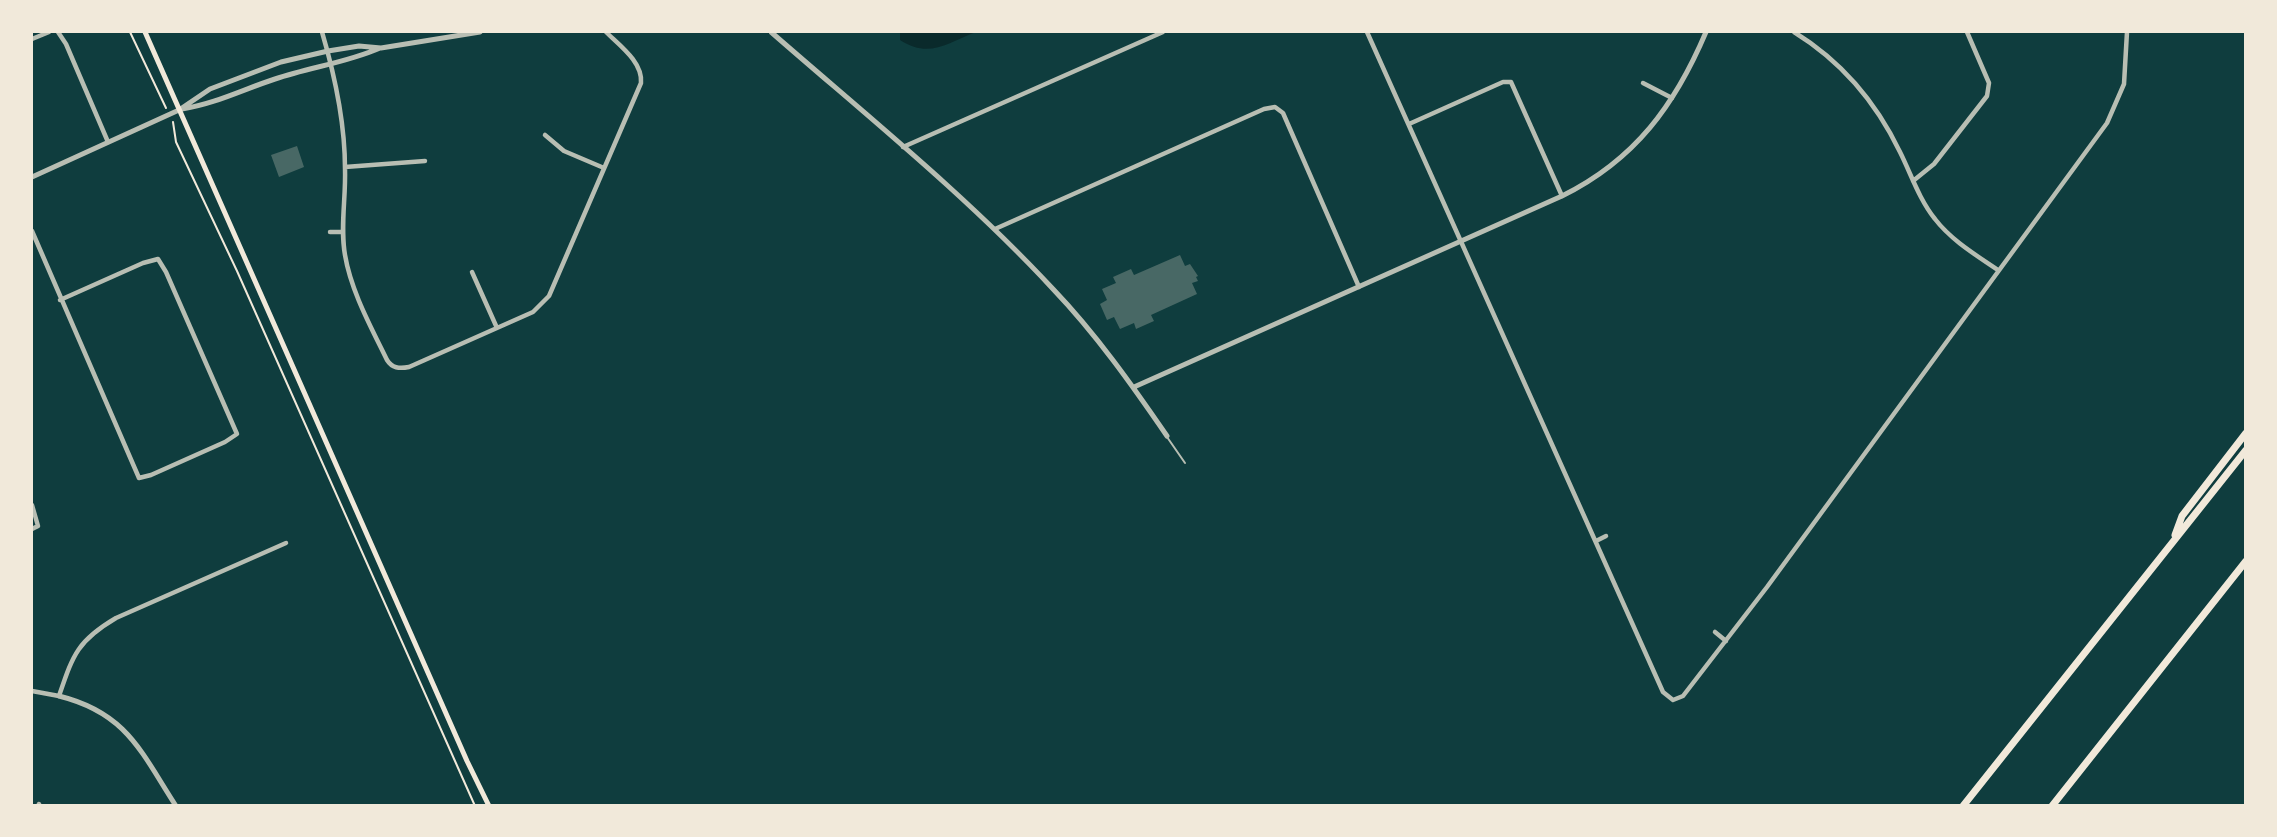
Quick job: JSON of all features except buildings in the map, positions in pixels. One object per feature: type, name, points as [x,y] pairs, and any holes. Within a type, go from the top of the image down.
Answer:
[{"type":"highway","points":[[2172,543],[2182,516],[2245,433]]},
{"type":"highway","points":[[1963,806],[2245,450]]},
{"type":"highway","points":[[2052,806],[2245,563]]},
{"type":"main road","points":[[145,32],[489,806]]},
{"type":"street","points":[[32,39],[48,32]]},
{"type":"street","points":[[58,32],[66,44],[108,142]]},
{"type":"street","points":[[322,32],[341,118],[345,167],[343,232],[346,261],[353,285],[385,356],[396,368],[408,367],[534,312],[549,296],[640,87],[641,74],[634,62],[606,32]]},
{"type":"street","points":[[32,177],[169,114],[208,105],[277,78],[360,57],[381,48],[480,32]]},
{"type":"street","points":[[771,32],[995,229],[1055,290],[1134,387],[1167,436]]},
{"type":"street","points":[[778,38],[783,32]]},
{"type":"street","points":[[903,147],[1163,32]]},
{"type":"street","points":[[1367,32],[1663,692],[1673,700],[1683,696],[1726,641],[2107,123],[2124,84],[2127,32]]},
{"type":"street","points":[[1134,387],[1461,242],[1599,176],[1647,133],[1672,99],[1706,32]]},
{"type":"street","points":[[1794,32],[1843,69],[1870,100],[1936,220],[1952,237],[1998,270]]},
{"type":"street","points":[[1913,181],[1934,164],[1987,96],[1989,83],[1967,32]]},
{"type":"street","points":[[179,110],[210,89],[281,62],[359,46],[381,48]]},
{"type":"street","points":[[1409,124],[1503,82],[1511,82],[1562,196]]},
{"type":"street","points":[[1643,83],[1672,99]]},
{"type":"street","points":[[995,229],[1264,109],[1275,107],[1283,113],[1359,287]]},
{"type":"street","points":[[545,135],[564,151],[604,168]]},
{"type":"street","points":[[345,167],[425,161]]},
{"type":"street","points":[[32,231],[60,300],[139,478],[213,448],[237,434],[172,284],[158,259],[60,300]]},
{"type":"street","points":[[330,232],[343,232]]},
{"type":"street","points":[[472,271],[497,328]]},
{"type":"street","points":[[32,505],[38,526],[32,529]]},
{"type":"street","points":[[1596,541],[1606,536]]},
{"type":"street","points":[[60,696],[71,662],[81,644],[95,631],[116,618],[286,543]]},
{"type":"street","points":[[1715,632],[1726,641]]},
{"type":"street","points":[[32,691],[79,701],[126,730],[138,744],[176,806]]},
{"type":"lane","points":[[1167,436],[1185,463]]},
{"type":"path","points":[[130,32],[169,114],[176,142],[237,271],[475,806]]},
{"type":"water","points":[[900,32],[976,32],[929,49],[910,46],[900,40]]}]
